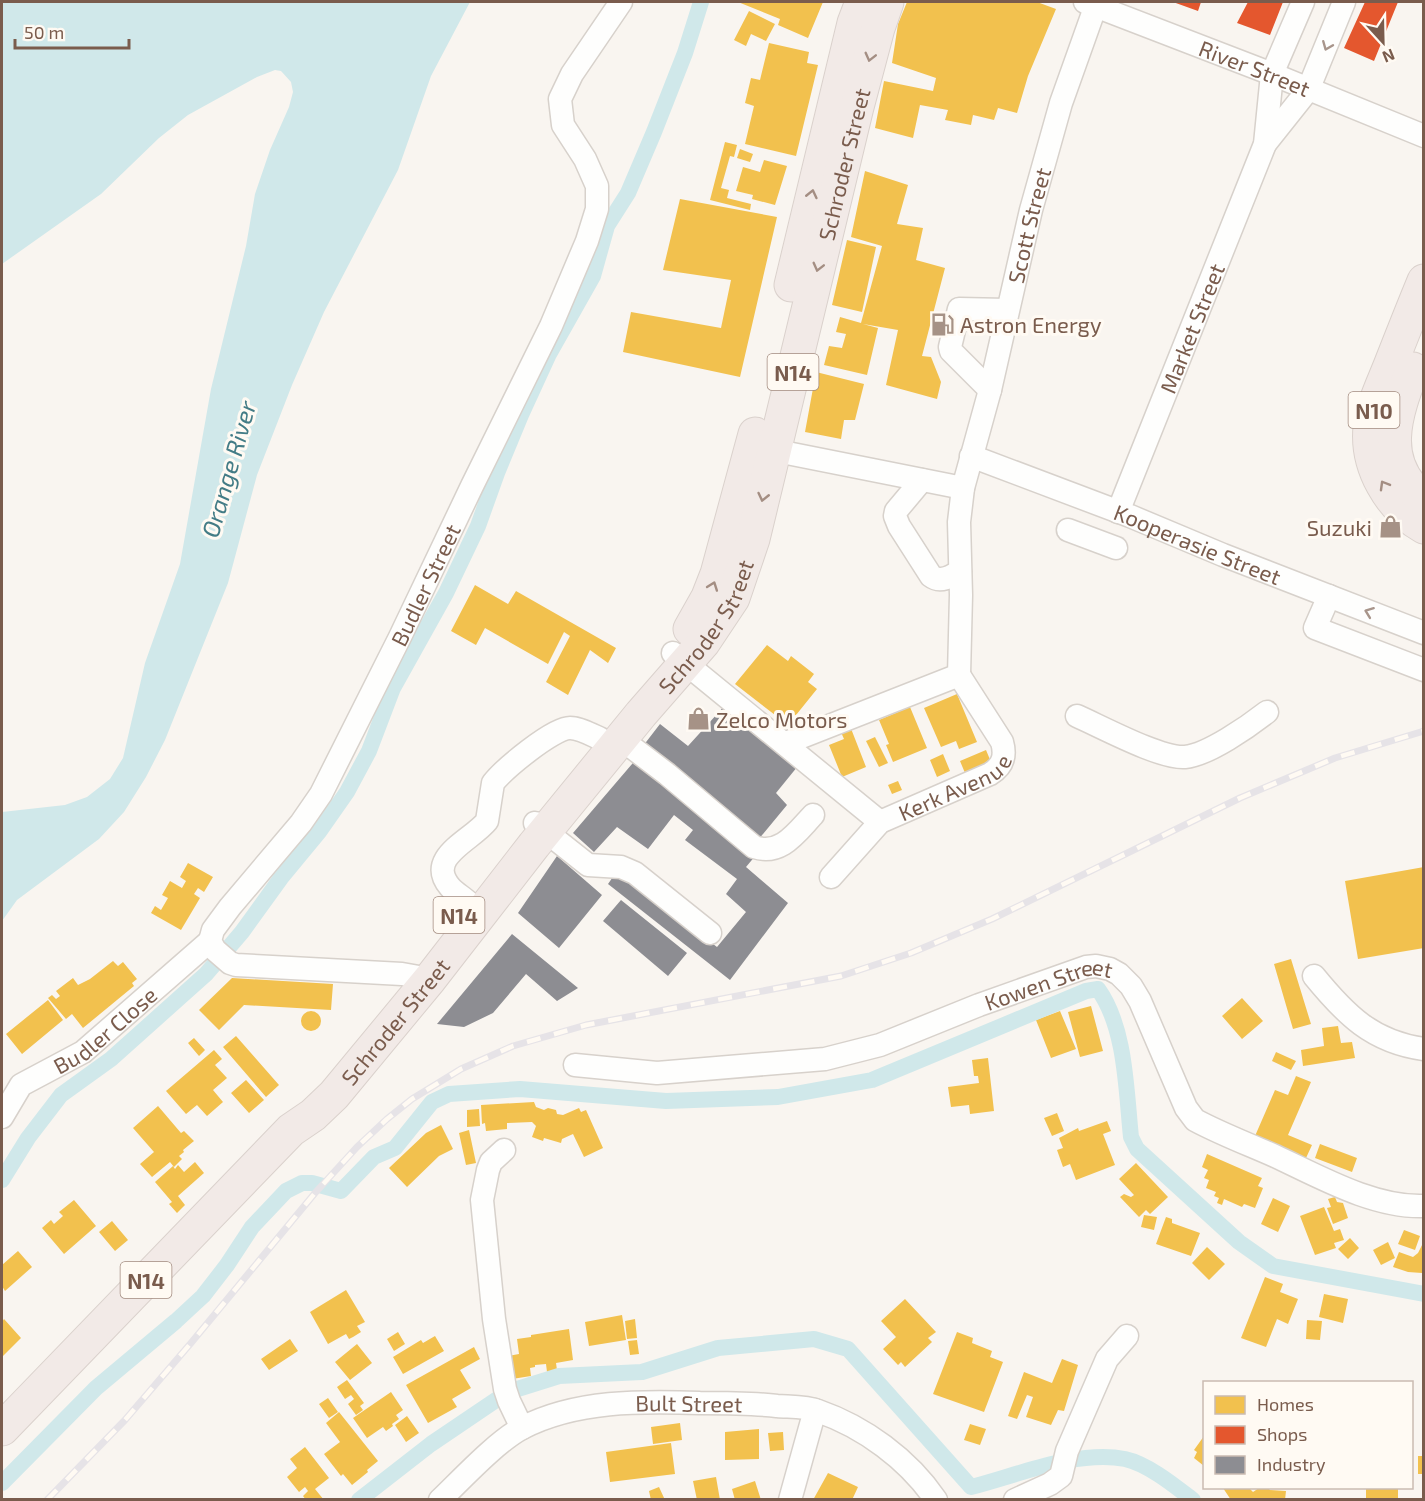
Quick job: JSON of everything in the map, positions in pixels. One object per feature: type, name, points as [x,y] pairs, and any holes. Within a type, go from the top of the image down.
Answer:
[{"type":"highway","name":"Schroder Street","points":[[763,449],[836,93],[854,23],[862,2]]},
{"type":"highway","name":"Schroder Street","points":[[2,1429],[291,1130],[302,1106],[421,977],[540,826],[679,658],[689,630],[711,591],[763,449],[887,2]]},
{"type":"highway","name":"N10","points":[[1424,281],[1381,390],[1370,428],[1372,456],[1384,486],[1401,510],[1424,527]]},
{"type":"highway","name":"N10","points":[[1424,342],[1401,399],[1395,421],[1394,440],[1396,456],[1406,480],[1412,489],[1424,499]]},
{"type":"highway","name":"Schroder Street","points":[[421,977],[468,903],[540,826]]},
{"type":"street","name":"Budler Street","points":[[219,952],[218,923],[302,823],[321,794],[551,326],[587,241],[597,209],[597,186],[585,159],[563,125],[560,116],[560,99],[572,74],[621,2]]},
{"type":"street","name":"Market Street","points":[[1266,144],[1272,74],[1303,2]]},
{"type":"street","name":"Market Street","points":[[1118,512],[1266,144],[1308,90],[1344,2]]},
{"type":"street","name":"River Street","points":[[1092,3],[1424,136]]},
{"type":"street","name":"Scott Street","points":[[963,488],[990,390],[1032,210],[1061,103],[1092,3]]},
{"type":"street","points":[[990,390],[951,351],[950,347],[959,309],[1007,310]]},
{"type":"street","points":[[763,449],[963,488],[959,522],[959,675],[786,743]]},
{"type":"street","name":"Kooperasie Street","points":[[971,456],[1424,633]]},
{"type":"street","points":[[922,480],[896,511],[897,521],[931,576],[944,579],[960,571]]},
{"type":"street","points":[[1068,530],[1116,548]]},
{"type":"street","points":[[1321,593],[1315,628],[1424,670]]},
{"type":"street","points":[[679,658],[880,822]]},
{"type":"street","name":"Kerk Avenue","points":[[831,877],[880,822],[990,774],[1000,766],[1004,755],[1002,742],[959,675]]},
{"type":"street","points":[[1077,716],[1163,754],[1186,757],[1202,752],[1251,725],[1267,712]]},
{"type":"street","points":[[468,903],[449,886],[441,866],[448,855],[487,821],[492,783],[546,737],[557,731],[576,728],[611,739],[667,774],[754,847],[768,850],[782,846],[813,815]]},
{"type":"street","points":[[540,826],[588,865],[621,867],[634,873],[710,933]]},
{"type":"street","points":[[219,952],[255,967],[421,977]]},
{"type":"street","name":"Budler Close","points":[[2,1117],[21,1085],[82,1052],[136,1008],[219,952]]},
{"type":"street","name":"Kowen Street","points":[[576,1065],[657,1074],[825,1059],[880,1045],[979,1005],[1086,968],[1103,967],[1119,974],[1136,994],[1178,1092],[1192,1117],[1322,1178],[1369,1197],[1401,1206],[1424,1206]]},
{"type":"street","points":[[1314,976],[1338,1006],[1366,1029],[1386,1040],[1424,1049]]},
{"type":"street","points":[[504,1150],[491,1162],[483,1200],[494,1319],[507,1395],[522,1428]]},
{"type":"street","points":[[1015,1500],[1061,1476],[1066,1458],[1107,1359],[1127,1336]]},
{"type":"street","name":"Bult Street","points":[[440,1500],[522,1428],[582,1408],[678,1402],[757,1404],[815,1410],[838,1419],[880,1444],[917,1476],[936,1500]]},
{"type":"street","points":[[790,1500],[815,1410]]},
{"type":"water","name":"Orange River","points":[[2,2],[470,2],[431,76],[398,170],[324,312],[292,385],[257,475],[228,583],[165,740],[124,812],[99,839],[17,900],[2,921],[2,812],[65,805],[87,797],[110,779],[123,758],[145,663],[180,564],[211,389],[246,246],[255,194],[293,92],[291,82],[281,71],[275,70],[257,77],[188,115],[159,138],[101,194],[2,264]]},
{"type":"building: Homes","points":[[738,2],[823,2],[808,38],[778,25],[780,19]]},
{"type":"building: Homes","points":[[907,2],[1037,2],[1056,9],[1028,76],[1017,113],[998,108],[994,120],[973,115],[971,125],[945,120],[948,110],[920,105],[913,138],[875,128],[884,81],[933,91],[936,78],[892,63],[898,24]]},
{"type":"building: Homes","points":[[749,11],[775,24],[766,41],[751,34],[746,46],[734,40]]},
{"type":"building: Homes","points":[[769,43],[809,52],[807,63],[818,65],[796,156],[745,144],[754,106],[745,103],[751,78],[760,80]]},
{"type":"building: Homes","points":[[725,142],[737,145],[734,157],[730,156],[721,188],[729,190],[727,198],[751,204],[750,210],[710,200]]},
{"type":"building: Homes","points":[[740,149],[753,154],[750,162],[737,158]]},
{"type":"building: Homes","points":[[764,160],[787,166],[775,205],[752,199],[753,195],[736,191],[743,167],[760,172]]},
{"type":"building: Homes","points":[[865,171],[908,185],[897,224],[923,228],[916,260],[945,268],[922,356],[931,357],[941,382],[937,399],[886,385],[898,330],[863,324],[878,328],[867,375],[824,365],[829,346],[842,348],[846,334],[836,332],[840,317],[861,323],[882,246],[851,237]]},
{"type":"building: Homes","points":[[680,199],[777,217],[740,377],[623,352],[631,312],[721,328],[731,280],[663,270]]},
{"type":"building: Homes","points":[[847,240],[876,247],[862,312],[832,305]]},
{"type":"building: Homes","points":[[816,372],[864,384],[855,420],[844,420],[841,439],[805,432]]},
{"type":"building: Homes","points":[[475,585],[508,604],[516,591],[616,648],[608,663],[590,650],[568,695],[546,682],[570,636],[564,632],[548,664],[485,628],[476,645],[451,631]]},
{"type":"building: Homes","points":[[767,645],[788,661],[791,656],[814,674],[808,682],[817,689],[788,725],[735,684]]},
{"type":"building: Homes","points":[[957,694],[977,742],[959,749],[956,741],[941,747],[924,708]]},
{"type":"building: Homes","points":[[910,707],[927,748],[893,762],[886,745],[889,744],[879,720]]},
{"type":"building: Homes","points":[[850,726],[866,767],[842,777],[829,745],[844,739],[840,730]]},
{"type":"building: Homes","points":[[875,737],[888,763],[879,767],[866,741]]},
{"type":"building: Homes","points":[[986,750],[991,762],[965,773],[960,761]]},
{"type":"building: Homes","points":[[943,754],[950,771],[937,777],[930,760]]},
{"type":"building: Homes","points":[[898,781],[902,790],[892,794],[888,785]]},
{"type":"building: Homes","points":[[188,863],[213,877],[204,892],[198,888],[194,894],[200,898],[181,930],[151,913],[155,906],[161,910],[168,898],[162,895],[170,881],[182,888],[186,881],[180,877]]},
{"type":"building: Homes","points":[[1424,867],[1424,948],[1358,959],[1345,881]]},
{"type":"building: Homes","points":[[1291,959],[1311,1024],[1293,1029],[1274,964]]},
{"type":"building: Homes","points":[[113,961],[118,966],[123,962],[137,979],[132,983],[134,986],[83,1028],[72,1014],[66,1019],[48,998],[52,995],[56,999],[60,996],[56,991],[73,978],[78,985],[90,979]]},
{"type":"building: Homes","points":[[232,978],[333,984],[331,1010],[244,1005],[219,1030],[199,1010]]},
{"type":"building: Homes","points":[[1242,998],[1263,1021],[1242,1039],[1222,1016]]},
{"type":"building: Homes","points":[[48,1000],[63,1020],[22,1054],[6,1034]]},
{"type":"building: Homes","points":[[1091,1006],[1103,1051],[1080,1057],[1068,1012]]},
{"type":"building: Homes","points":[[307,1011],[315,1011],[321,1017],[321,1025],[315,1031],[307,1031],[301,1025],[301,1017]]},
{"type":"building: Homes","points":[[1060,1011],[1076,1049],[1051,1058],[1036,1020]]},
{"type":"building: Homes","points":[[1338,1026],[1341,1043],[1352,1042],[1355,1058],[1303,1066],[1301,1050],[1324,1046],[1322,1028]]},
{"type":"building: Homes","points":[[236,1036],[279,1085],[266,1097],[223,1047]]},
{"type":"building: Homes","points":[[194,1038],[205,1050],[199,1056],[188,1043]]},
{"type":"building: Homes","points":[[214,1050],[222,1059],[215,1065],[227,1078],[213,1090],[223,1102],[207,1116],[197,1105],[186,1114],[166,1091]]},
{"type":"building: Homes","points":[[1276,1052],[1296,1061],[1291,1070],[1272,1061]]},
{"type":"building: Homes","points":[[988,1058],[994,1111],[970,1114],[969,1105],[951,1107],[948,1087],[979,1083],[978,1076],[974,1076],[972,1060]]},
{"type":"building: Homes","points":[[1296,1076],[1311,1082],[1288,1135],[1312,1145],[1306,1158],[1255,1136],[1275,1090],[1288,1095]]},
{"type":"building: Homes","points":[[246,1080],[264,1100],[249,1113],[231,1093]]},
{"type":"building: Homes","points":[[534,1102],[536,1107],[556,1110],[557,1114],[563,1115],[579,1108],[581,1112],[586,1110],[603,1148],[584,1157],[573,1134],[562,1139],[561,1143],[532,1137],[536,1126],[532,1122],[507,1123],[507,1129],[486,1131],[485,1123],[482,1124],[481,1105]]},
{"type":"building: Homes","points":[[158,1106],[181,1133],[184,1131],[194,1141],[183,1150],[184,1152],[179,1156],[182,1159],[174,1167],[170,1162],[152,1177],[140,1164],[154,1152],[133,1128]]},
{"type":"building: Homes","points":[[479,1109],[480,1126],[467,1127],[467,1110]]},
{"type":"building: Homes","points":[[1057,1113],[1064,1131],[1052,1136],[1044,1118]]},
{"type":"building: Homes","points":[[1107,1121],[1111,1131],[1103,1134],[1115,1165],[1076,1180],[1070,1164],[1063,1167],[1057,1150],[1063,1148],[1059,1138],[1078,1128],[1079,1131]]},
{"type":"building: Homes","points":[[441,1125],[453,1149],[439,1156],[407,1187],[389,1168],[426,1133]]},
{"type":"building: Homes","points":[[469,1130],[476,1163],[466,1165],[459,1133]]},
{"type":"building: Homes","points":[[1320,1144],[1357,1158],[1352,1172],[1315,1158]]},
{"type":"building: Homes","points":[[1207,1154],[1262,1178],[1258,1186],[1263,1188],[1255,1208],[1244,1204],[1242,1207],[1224,1199],[1222,1205],[1217,1203],[1219,1198],[1214,1196],[1216,1192],[1206,1188],[1209,1180],[1204,1178],[1208,1170],[1202,1167]]},
{"type":"building: Homes","points":[[195,1162],[204,1173],[178,1196],[185,1205],[177,1213],[169,1204],[172,1202],[155,1182],[173,1166],[175,1169],[178,1165],[184,1172]]},
{"type":"building: Homes","points":[[1136,1163],[1168,1197],[1150,1214],[1146,1210],[1139,1217],[1120,1197],[1124,1194],[1131,1197],[1134,1195],[1119,1179]]},
{"type":"building: Homes","points":[[1335,1197],[1337,1202],[1343,1203],[1348,1218],[1333,1224],[1327,1208],[1331,1207],[1328,1199]]},
{"type":"building: Homes","points":[[1273,1198],[1290,1206],[1278,1232],[1261,1224]]},
{"type":"building: Homes","points":[[74,1200],[96,1226],[64,1254],[42,1228],[51,1220],[54,1224],[63,1216],[59,1212]]},
{"type":"building: Homes","points":[[1324,1207],[1334,1231],[1340,1229],[1344,1240],[1334,1243],[1336,1248],[1315,1255],[1300,1216]]},
{"type":"building: Homes","points":[[1144,1215],[1157,1217],[1154,1230],[1141,1227]]},
{"type":"building: Homes","points":[[1166,1217],[1172,1219],[1172,1223],[1200,1233],[1191,1256],[1156,1244]]},
{"type":"building: Homes","points":[[112,1221],[128,1240],[115,1251],[99,1232]]},
{"type":"building: Homes","points":[[1404,1230],[1420,1236],[1415,1250],[1398,1244]]},
{"type":"building: Homes","points":[[1350,1238],[1359,1248],[1348,1259],[1338,1249]]},
{"type":"building: Homes","points":[[1424,1241],[1422,1273],[1408,1272],[1393,1267],[1399,1252],[1413,1257],[1418,1253]]},
{"type":"building: Homes","points":[[1388,1242],[1395,1258],[1381,1265],[1373,1250]]},
{"type":"building: Homes","points":[[1207,1247],[1225,1264],[1209,1280],[1192,1263]]},
{"type":"building: Homes","points":[[18,1251],[32,1267],[5,1291],[2,1286],[2,1265]]},
{"type":"building: Homes","points":[[1265,1277],[1283,1284],[1280,1292],[1298,1299],[1288,1324],[1277,1319],[1266,1347],[1241,1338]]},
{"type":"building: Homes","points":[[346,1290],[365,1322],[357,1326],[361,1332],[353,1337],[349,1339],[346,1334],[328,1344],[310,1312]]},
{"type":"building: Homes","points":[[1324,1294],[1348,1299],[1343,1323],[1319,1317]]},
{"type":"building: Homes","points":[[905,1299],[936,1332],[928,1338],[932,1342],[905,1367],[901,1362],[898,1365],[883,1349],[896,1337],[881,1321]]},
{"type":"building: Homes","points":[[622,1315],[626,1340],[589,1346],[585,1322]]},
{"type":"building: Homes","points":[[4,1319],[21,1338],[2,1357],[2,1322]]},
{"type":"building: Homes","points":[[635,1319],[637,1338],[627,1339],[625,1321]]},
{"type":"building: Homes","points":[[1307,1320],[1322,1321],[1320,1340],[1306,1339]]},
{"type":"building: Homes","points":[[569,1329],[573,1360],[556,1363],[557,1370],[547,1372],[546,1364],[535,1365],[530,1368],[531,1376],[512,1379],[508,1356],[519,1354],[517,1339]]},
{"type":"building: Homes","points":[[398,1332],[405,1344],[394,1351],[387,1339]]},
{"type":"building: Homes","points":[[957,1332],[973,1338],[972,1343],[992,1351],[990,1357],[1003,1362],[984,1412],[933,1394]]},
{"type":"building: Homes","points":[[435,1336],[444,1351],[403,1374],[393,1357],[421,1340],[423,1343]]},
{"type":"building: Homes","points":[[290,1339],[298,1351],[269,1370],[261,1359]]},
{"type":"building: Homes","points":[[637,1340],[639,1354],[630,1355],[628,1341]]},
{"type":"building: Homes","points":[[357,1344],[372,1363],[350,1380],[335,1362]]},
{"type":"building: Homes","points":[[474,1347],[480,1359],[460,1370],[471,1388],[452,1399],[457,1407],[428,1423],[406,1385]]},
{"type":"building: Homes","points":[[1062,1359],[1078,1365],[1064,1411],[1058,1410],[1051,1425],[1026,1417],[1033,1397],[1027,1395],[1017,1419],[1008,1416],[1024,1372],[1052,1383]]},
{"type":"building: Homes","points":[[347,1380],[364,1403],[360,1406],[363,1410],[356,1415],[348,1404],[354,1399],[351,1395],[345,1399],[337,1387]]},
{"type":"building: Homes","points":[[391,1392],[403,1410],[396,1415],[399,1419],[386,1431],[383,1427],[367,1438],[353,1418]]},
{"type":"building: Homes","points":[[328,1398],[338,1412],[329,1418],[319,1404]]},
{"type":"building: Homes","points":[[339,1412],[378,1461],[352,1485],[343,1474],[341,1476],[324,1454],[340,1442],[326,1423]]},
{"type":"building: Homes","points":[[407,1416],[419,1433],[406,1442],[395,1425]]},
{"type":"building: Homes","points":[[680,1423],[682,1440],[653,1444],[651,1427]]},
{"type":"building: Homes","points":[[970,1424],[986,1429],[980,1445],[964,1440]]},
{"type":"building: Homes","points":[[759,1429],[759,1459],[725,1460],[725,1432]]},
{"type":"building: Homes","points":[[783,1432],[784,1450],[770,1451],[768,1433]]},
{"type":"building: Homes","points":[[1203,1437],[1203,1465],[1194,1458],[1197,1452],[1194,1450]]},
{"type":"building: Homes","points":[[671,1443],[675,1474],[610,1482],[606,1452]]},
{"type":"building: Homes","points":[[305,1447],[329,1478],[315,1489],[324,1500],[306,1500],[303,1496],[308,1491],[305,1487],[299,1492],[287,1477],[297,1468],[290,1459]]},
{"type":"building: Homes","points":[[1418,1456],[1424,1456],[1424,1474],[1418,1474]]},
{"type":"building: Homes","points":[[828,1473],[858,1487],[852,1500],[813,1500]]},
{"type":"building: Homes","points":[[716,1477],[720,1500],[697,1500],[693,1481]]},
{"type":"building: Homes","points":[[755,1481],[761,1500],[735,1500],[732,1489]]},
{"type":"building: Homes","points":[[659,1487],[665,1500],[651,1500],[649,1491]]},
{"type":"building: Homes","points":[[1224,1489],[1250,1489],[1253,1492],[1258,1489],[1286,1491],[1285,1500],[1231,1500]]},
{"type":"building: Homes","points":[[1366,1489],[1398,1489],[1398,1500],[1366,1500]]},
{"type":"building: Shops","points":[[1173,2],[1201,2],[1198,11]]},
{"type":"building: Shops","points":[[1248,2],[1283,2],[1270,35],[1237,23]]},
{"type":"building: Shops","points":[[1365,2],[1398,2],[1374,61],[1344,48]]},
{"type":"building: Industry","points":[[728,702],[802,761],[776,793],[787,805],[758,840],[643,746],[660,724],[688,746]]},
{"type":"building: Industry","points":[[638,757],[756,855],[746,867],[788,903],[730,980],[608,884],[617,871],[717,947],[746,912],[726,894],[737,879],[685,840],[693,830],[674,815],[648,849],[617,827],[594,852],[573,833]]},
{"type":"building: Industry","points":[[557,856],[602,895],[559,948],[518,913]]},
{"type":"building: Industry","points":[[621,900],[687,953],[668,976],[603,921]]},
{"type":"building: Industry","points":[[512,934],[578,988],[557,1001],[526,974],[493,1013],[464,1027],[437,1024]]},
{"type":"waterway","points":[[2,1180],[28,1138],[61,1095],[111,1059],[206,974],[242,932],[347,792],[369,751],[393,688],[446,593],[478,526],[497,473],[549,354],[593,276],[607,226],[628,193],[654,132],[685,53],[701,2]]},
{"type":"waterway","points":[[2,1483],[96,1388],[203,1296],[252,1227],[286,1191],[302,1183],[312,1183],[341,1191],[374,1157],[395,1148],[432,1102],[449,1094],[520,1089],[666,1101],[778,1097],[872,1080],[1086,991],[1098,989],[1114,1022],[1119,1041],[1126,1080],[1131,1137],[1137,1149],[1239,1242],[1273,1266],[1424,1294]]},
{"type":"waterway","points":[[359,1500],[431,1444],[508,1392],[559,1376],[642,1372],[718,1348],[814,1339],[848,1349],[971,1487],[1048,1465],[1107,1457],[1125,1459],[1143,1466],[1161,1476],[1193,1500]]},
{"type":"railway","points":[[47,1500],[125,1420],[315,1193],[357,1147],[412,1099],[461,1069],[513,1046],[586,1025],[841,976],[911,953],[992,919],[1240,798],[1335,758],[1424,731]]},
{"type":"place","name":"Astron Energy","points":[[942,324]]},
{"type":"place","name":"Suzuki","points":[[1390,527]]},
{"type":"place","name":"Zelco Motors","points":[[698,719]]}]
